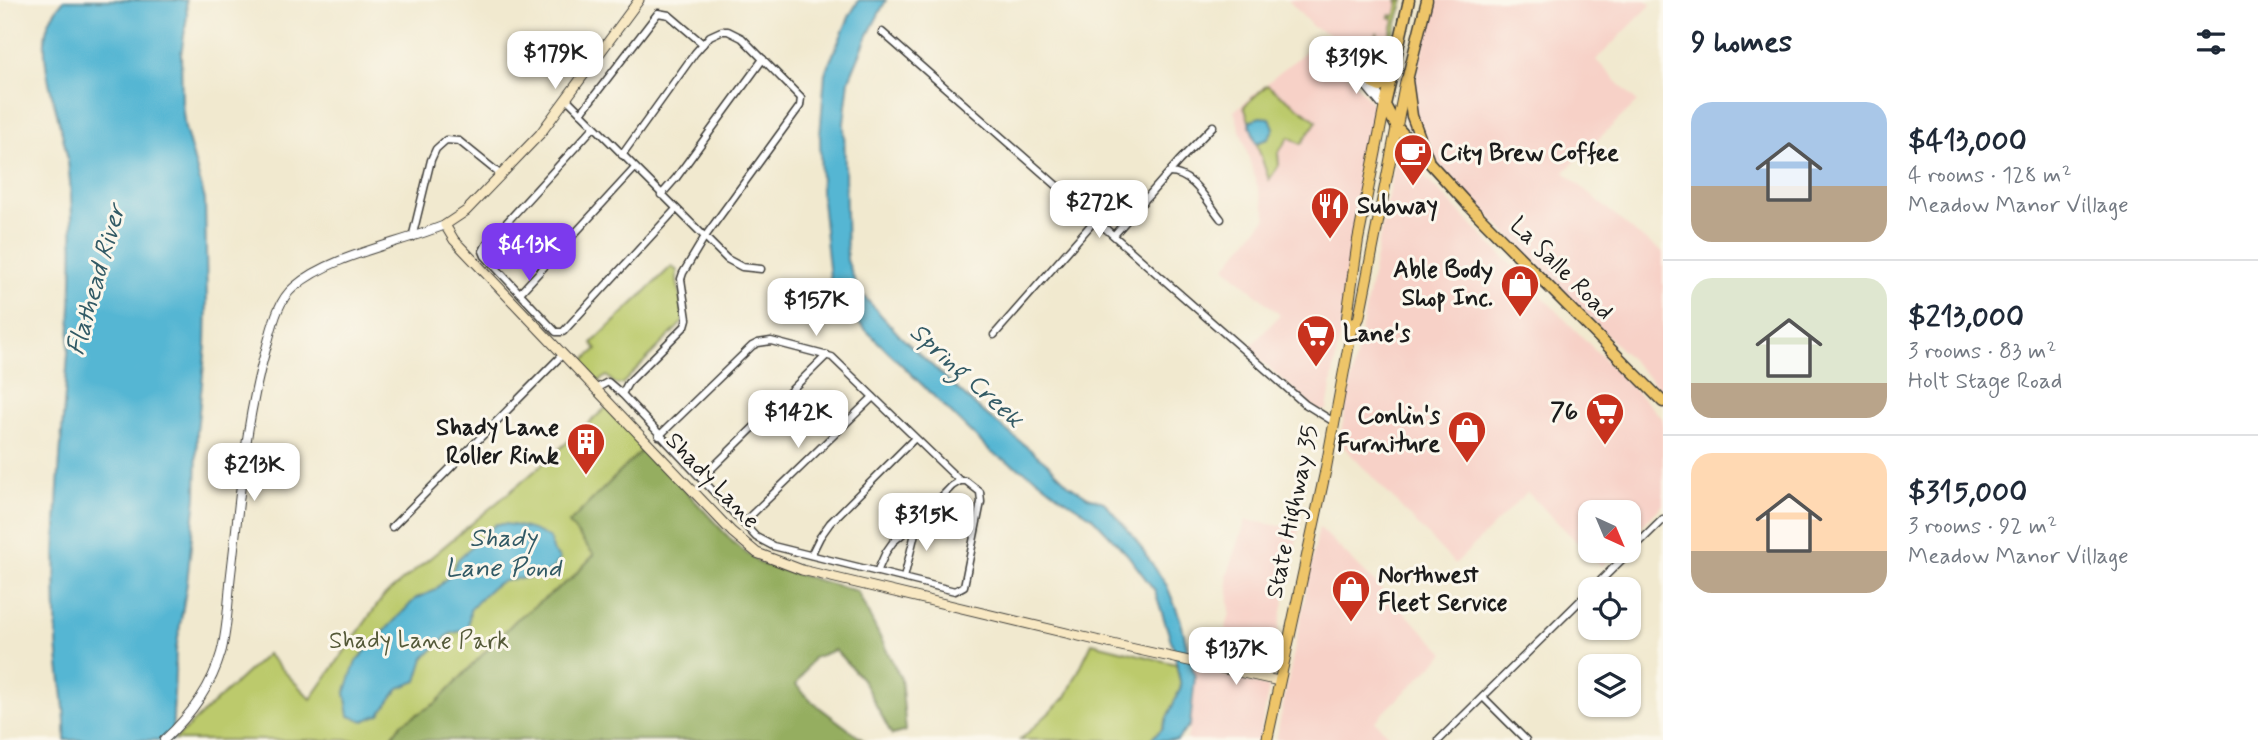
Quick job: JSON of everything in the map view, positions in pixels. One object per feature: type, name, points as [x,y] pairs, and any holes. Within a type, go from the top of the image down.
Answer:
[{"type":"highway","points":[[1385,105],[1409,0]]},
{"type":"highway","points":[[1427,0],[1407,88],[1412,116],[1430,164]]},
{"type":"highway","points":[[1373,84],[1380,87],[1392,77]]},
{"type":"highway","name":"La Salle Road","points":[[1385,105],[1396,126],[1430,164],[1663,402]]},
{"type":"main road","points":[[445,225],[466,211],[540,134],[639,0]]},
{"type":"main road","name":"State Highway 35","points":[[1267,740],[1351,333],[1359,318],[1409,72]]},
{"type":"main road","name":"State Highway 35","points":[[1351,333],[1347,317],[1356,252],[1385,105]]},
{"type":"main road","name":"Shady Lane","points":[[445,225],[454,240],[732,532],[757,553],[802,570],[1279,681]]},
{"type":"street","points":[[581,113],[658,13],[669,16],[703,44]]},
{"type":"street","points":[[622,155],[703,44],[716,33],[728,31],[742,38],[801,98],[802,102],[704,238],[681,279],[687,319],[685,326],[628,383],[622,394]]},
{"type":"street","points":[[883,32],[1305,404],[1334,422]]},
{"type":"street","points":[[661,195],[763,59]]},
{"type":"street","points":[[1343,60],[1373,84],[1385,105],[1381,104],[1343,60]]},
{"type":"street","points":[[567,99],[727,260],[742,267],[761,269]]},
{"type":"street","points":[[1114,235],[1213,126]]},
{"type":"street","points":[[594,127],[483,251],[556,332],[563,332],[676,209]]},
{"type":"street","points":[[412,238],[431,160],[436,149],[446,140],[459,141],[501,175]]},
{"type":"street","points":[[520,293],[635,168]]},
{"type":"street","points":[[1169,173],[1185,176],[1193,183],[1221,219]]},
{"type":"street","points":[[994,335],[1096,219]]},
{"type":"street","points":[[164,740],[185,720],[206,689],[221,652],[246,451],[264,356],[275,316],[290,289],[314,272],[445,225]]},
{"type":"street","points":[[597,388],[608,382],[622,394],[659,436],[763,542],[955,591],[964,586],[981,502],[980,492],[973,485],[960,481],[832,357],[771,341],[758,343],[659,436]]},
{"type":"street","points":[[392,527],[563,354]]},
{"type":"street","points":[[701,479],[827,355]]},
{"type":"street","points":[[743,523],[873,397]]},
{"type":"street","points":[[811,555],[830,523],[915,438]]},
{"type":"street","points":[[877,572],[893,542],[960,481]]},
{"type":"street","points":[[1604,577],[1663,519]]},
{"type":"street","points":[[904,578],[918,521]]},
{"type":"street","points":[[886,590],[890,575]]},
{"type":"street","points":[[1439,740],[1578,603]]},
{"type":"street","points":[[1483,697],[1526,740]]},
{"type":"shaded area","points":[[1288,0],[1404,0],[1389,49],[1374,67],[1367,69],[1359,66],[1332,35],[1313,27]]},
{"type":"shaded area","points":[[1435,0],[1647,0],[1651,5],[1596,60],[1637,102],[1564,172],[1638,235],[1663,252],[1663,392],[1418,144],[1405,120]]},
{"type":"shaded area","points":[[1318,41],[1362,91],[1376,109],[1377,116],[1327,410],[1318,411],[1248,349],[1280,315],[1225,267],[1267,217],[1234,111]]},
{"type":"shaded area","points":[[1404,156],[1663,419],[1663,505],[1642,525],[1642,500],[1578,500],[1578,543],[1527,492],[1455,564],[1339,442],[1394,166]]},
{"type":"shaded area","points":[[1246,520],[1299,529],[1272,660],[1261,668],[1217,662],[1230,613],[1227,576]]},
{"type":"shaded area","points":[[1319,527],[1445,653],[1375,721],[1393,740],[1276,740]]},
{"type":"shaded area","points":[[1192,667],[1269,687],[1259,740],[1187,740],[1195,692]]},
{"type":"green space","points":[[1396,0],[1404,0],[1389,49],[1374,67],[1362,68],[1357,61],[1366,58],[1367,64],[1380,57],[1380,50],[1386,51],[1394,19],[1389,17],[1395,16],[1399,1]]},
{"type":"green space","points":[[1378,32],[1373,49],[1365,53],[1353,55],[1342,48],[1343,42],[1347,45],[1351,41],[1360,50]]},
{"type":"green space","points":[[1267,85],[1317,121],[1301,144],[1289,137],[1278,153],[1279,165],[1269,180],[1244,106]]},
{"type":"green space","points":[[672,266],[677,271],[685,320],[622,384],[615,384],[607,376],[597,382],[580,364],[597,349],[592,343]]},
{"type":"green space","name":"Shady Lane Park","points":[[608,406],[645,447],[569,523],[594,555],[572,578],[516,620],[436,703],[401,724],[390,740],[174,740],[267,654],[311,699],[383,597],[529,476]]},
{"type":"green space","points":[[645,447],[735,544],[761,564],[857,591],[901,679],[906,731],[892,735],[862,679],[835,650],[813,658],[796,685],[811,701],[863,740],[390,740],[401,724],[436,703],[516,620],[572,578],[594,555],[569,523]]},
{"type":"green space","points":[[1092,643],[1176,664],[1181,687],[1162,729],[1150,740],[1020,740],[1066,697]]},
{"type":"water","name":"Flathead River","points":[[64,0],[186,0],[187,16],[181,54],[182,104],[185,128],[205,200],[207,301],[206,345],[197,431],[196,497],[187,583],[176,650],[172,740],[65,740],[57,640],[55,556],[69,345],[72,208],[68,162],[49,80],[45,47],[49,23]]},
{"type":"water","points":[[859,0],[886,0],[849,80],[844,123],[847,260],[858,290],[901,337],[977,407],[1047,463],[1068,484],[1088,497],[1104,502],[1134,537],[1167,586],[1180,618],[1195,677],[1190,725],[1177,740],[1150,740],[1162,729],[1181,687],[1174,650],[1155,591],[1127,554],[1092,517],[1035,477],[992,453],[832,297],[821,191],[820,136],[825,73]]},
{"type":"water","points":[[1260,117],[1270,118],[1274,128],[1268,139],[1256,143],[1249,121]]},
{"type":"water","name":"Shady Lane Pond","points":[[496,524],[524,527],[544,535],[550,539],[552,550],[560,559],[547,573],[540,576],[508,580],[491,588],[470,610],[468,629],[450,634],[424,658],[417,681],[399,688],[380,714],[364,721],[349,716],[345,693],[356,661],[416,598],[434,591],[450,575],[458,559]]},
{"type":"place","name":"City Brew Coffee","points":[[1413,187]]},
{"type":"place","name":"Subway","points":[[1330,240]]},
{"type":"place","name":"Able Body Shop Inc.","points":[[1520,318]]},
{"type":"place","name":"Lane's","points":[[1316,368]]},
{"type":"place","name":"76","points":[[1605,446]]},
{"type":"place","name":"Conlin's Furniture","points":[[1467,464]]},
{"type":"place","name":"Shady Lane Roller Rink","points":[[586,476]]},
{"type":"place","name":"Northwest Fleet Service","points":[[1351,623]]},
{"type":"water label","name":"Spring Creek","points":[[966,376]]}]
